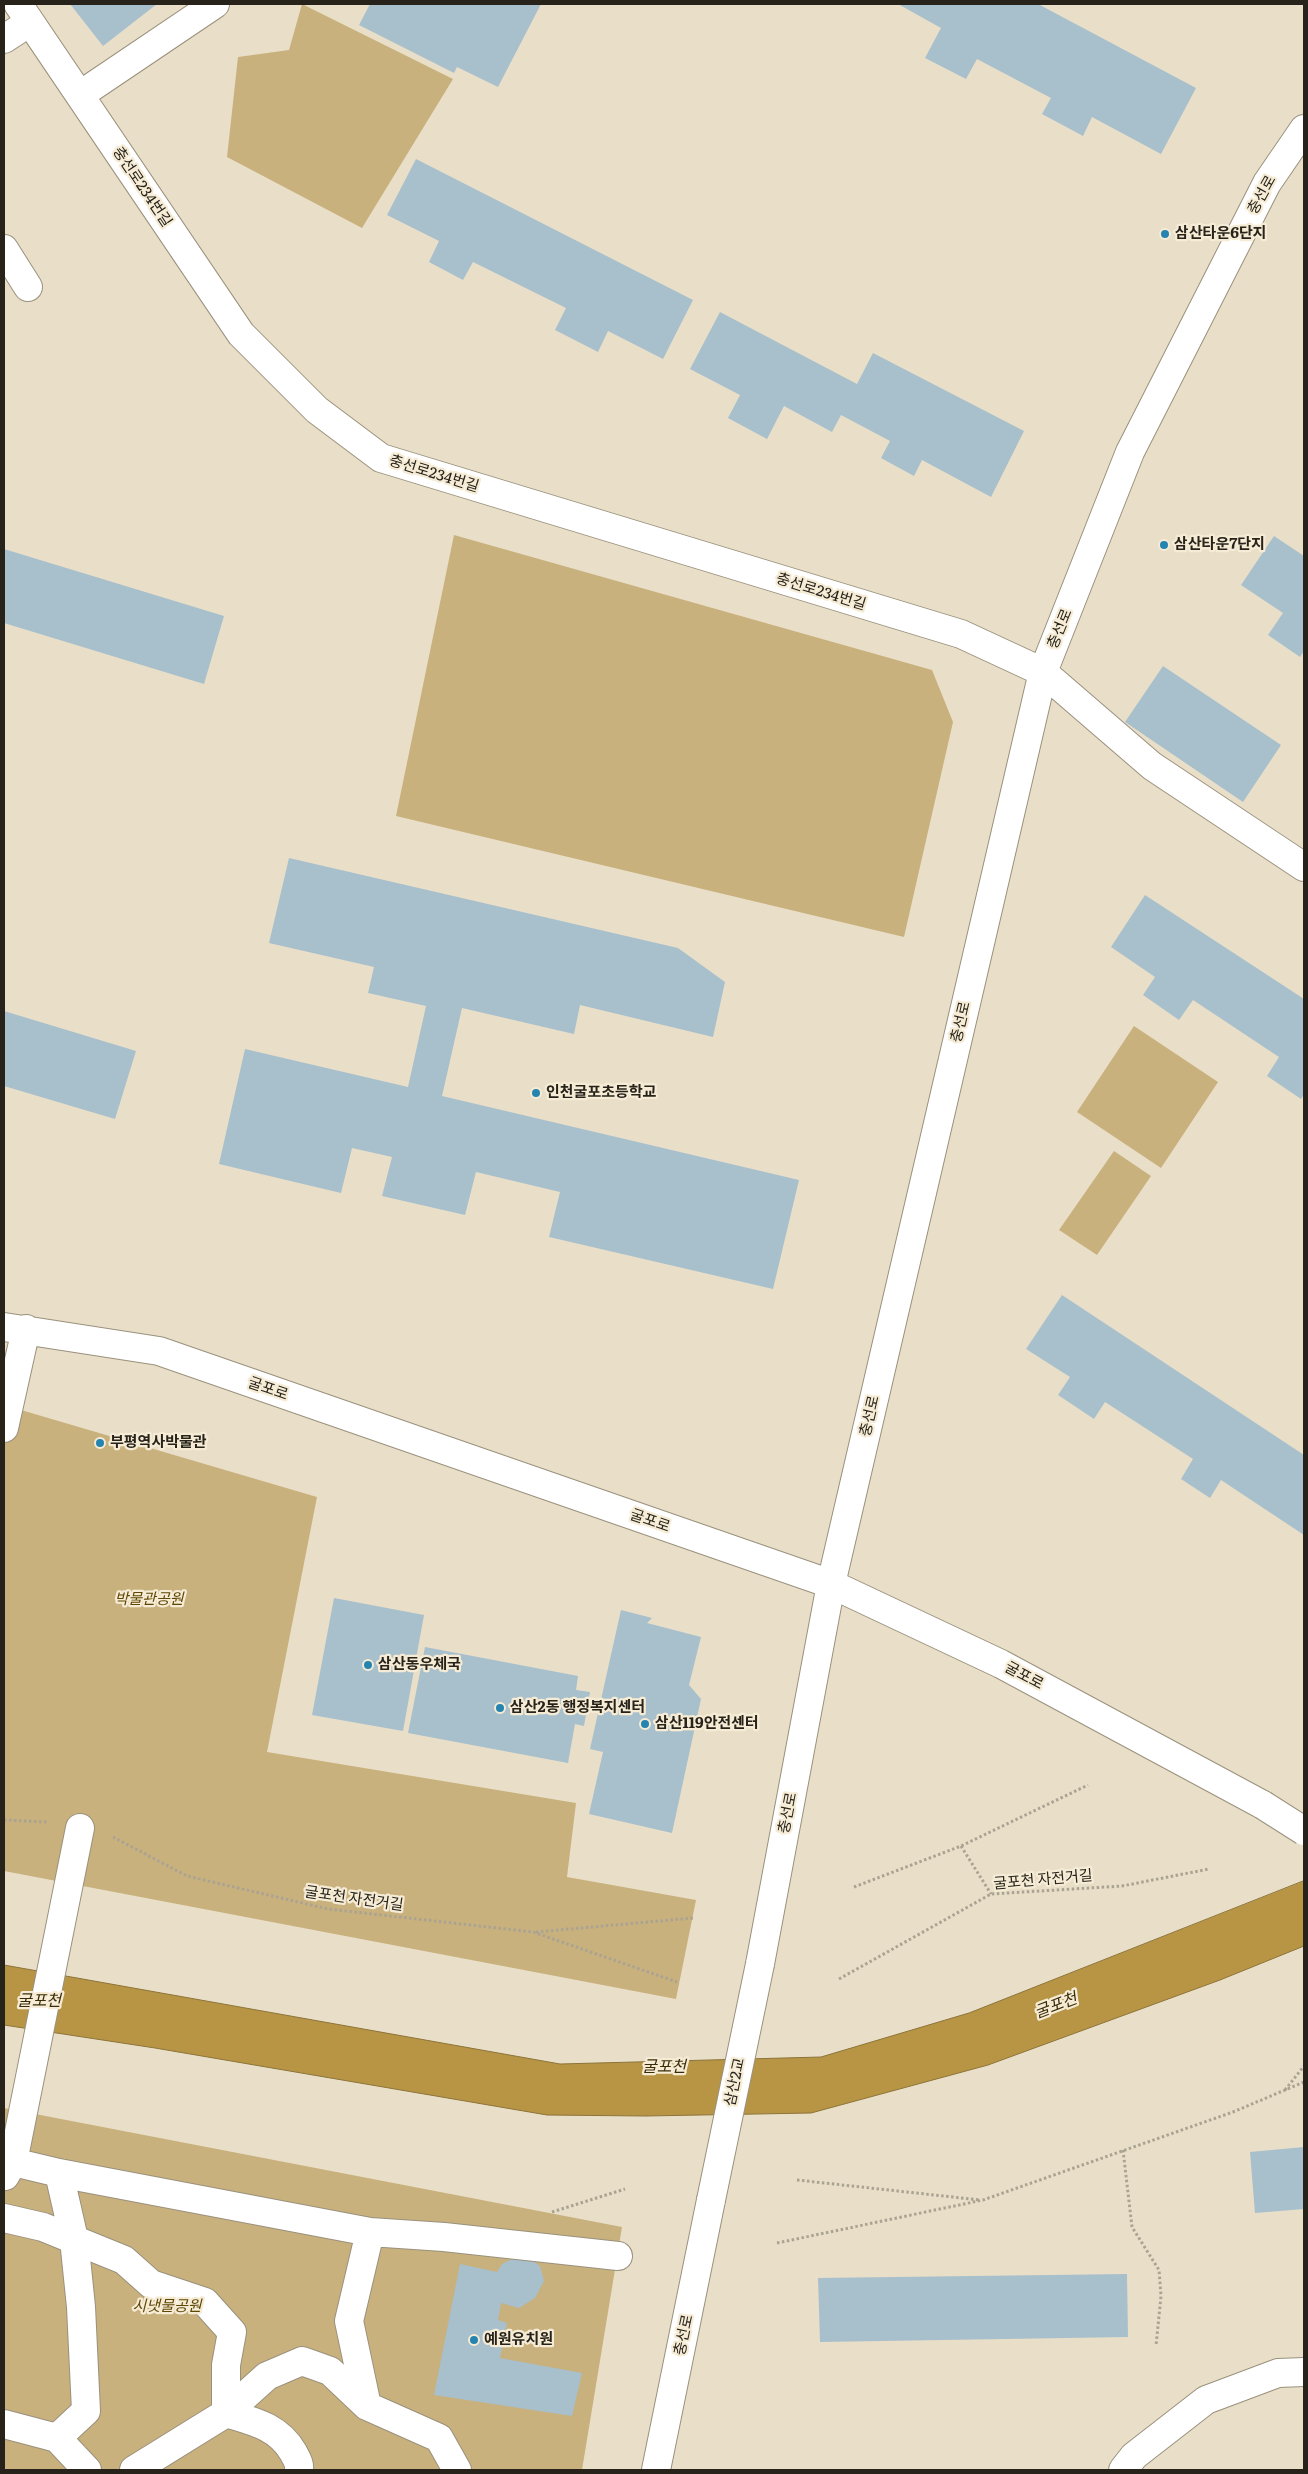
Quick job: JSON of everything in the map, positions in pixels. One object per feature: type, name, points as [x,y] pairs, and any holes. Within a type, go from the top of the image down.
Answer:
[{"type":"street","points":[[80,96],[214,4]]},
{"type":"street","points":[[4,39],[24,13]]},
{"type":"street","name":"충선로234번길","points":[[24,13],[242,334],[317,410],[381,458],[962,634],[1043,672],[1152,766],[1304,866]]},
{"type":"street","name":"충선로","points":[[760,1964],[831,1584],[1043,672],[1130,452],[1267,183],[1304,129]]},
{"type":"street","points":[[4,250],[28,287]]},
{"type":"street","points":[[4,1428],[15,1328]]},
{"type":"street","name":"굴포로","points":[[15,1328],[159,1351],[831,1584],[1001,1664],[1263,1805],[1304,1831]]},
{"type":"street","points":[[80,1828],[7,2165],[59,2173],[370,2232],[444,2237],[618,2256]]},
{"type":"street","name":"삼산2교","points":[[711,2200],[760,1964]]},
{"type":"street","points":[[57,2438],[86,2411],[82,2307],[74,2239],[59,2173]]},
{"type":"street","name":"충선로","points":[[656,2470],[711,2200]]},
{"type":"street","points":[[4,2218],[43,2227],[74,2239],[124,2260],[151,2284],[205,2302],[232,2332],[226,2365],[226,2413]]},
{"type":"street","points":[[367,2406],[349,2321],[370,2232]]},
{"type":"street","points":[[134,2470],[226,2413],[267,2376],[302,2361],[330,2371],[367,2406],[439,2438],[457,2470]]},
{"type":"street","points":[[1123,2470],[1134,2456],[1206,2400],[1278,2373],[1304,2372]]},
{"type":"street","points":[[226,2413],[265,2425],[286,2440],[300,2465],[299,2470]]},
{"type":"street","points":[[4,2424],[57,2438],[87,2470]]},
{"type":"path","points":[[854,1887],[961,1846],[1088,1785]]},
{"type":"path","name":"굴포천 자전거길","points":[[4,1820],[34,1820],[104,1832],[187,1876],[328,1909],[533,1932],[677,1982]]},
{"type":"path","points":[[961,1846],[991,1894]]},
{"type":"path","name":"굴포천 자전거길","points":[[839,1979],[991,1894],[1122,1886],[1209,1869]]},
{"type":"path","points":[[533,1932],[693,1918]]},
{"type":"path","points":[[1285,2090],[1304,2066]]},
{"type":"path","points":[[776,2244],[983,2200],[1233,2112],[1304,2082]]},
{"type":"path","points":[[1123,2150],[1132,2228],[1159,2270],[1161,2296],[1156,2346]]},
{"type":"path","points":[[797,2180],[983,2200]]},
{"type":"green space","points":[[302,4],[453,79],[362,228],[227,157],[238,57],[289,50]]},
{"type":"green space","points":[[454,535],[932,670],[953,722],[904,937],[396,816]]},
{"type":"green space","points":[[1134,1026],[1218,1082],[1161,1168],[1077,1112]]},
{"type":"green space","points":[[1114,1151],[1151,1176],[1097,1255],[1059,1230]]},
{"type":"green space","name":"박물관공원","points":[[4,1405],[317,1497],[267,1752],[576,1803],[567,1877],[696,1900],[676,1999],[4,1871]]},
{"type":"green space","name":"시냇물공원","points":[[4,2108],[622,2227],[582,2470],[4,2470]]},
{"type":"water","name":"굴포천","points":[[1304,1881],[1304,1946],[1220,1980],[988,2065],[811,2113],[646,2116],[547,2115],[155,2048],[4,2025],[4,1965],[560,2064],[821,2057],[969,2013]]},
{"type":"building","points":[[70,4],[157,4],[103,46]]},
{"type":"building","points":[[370,4],[541,4],[498,87],[457,67],[454,73],[359,25]]},
{"type":"building","points":[[898,4],[1038,4],[1196,88],[1161,154],[1092,117],[1083,136],[1042,114],[1051,98],[977,59],[966,79],[925,58],[941,28]]},
{"type":"building","points":[[416,159],[693,300],[663,359],[608,331],[598,352],[555,330],[566,308],[473,262],[463,280],[429,262],[439,241],[387,215]]},
{"type":"building","points":[[720,312],[857,384],[873,353],[1024,431],[991,497],[922,460],[914,476],[881,458],[890,441],[841,415],[832,432],[784,406],[767,439],[728,418],[740,395],[690,369]]},
{"type":"building","points":[[1274,536],[1304,556],[1304,651],[1300,657],[1268,635],[1283,613],[1241,585]]},
{"type":"building","points":[[4,549],[224,616],[204,684],[4,623]]},
{"type":"building","points":[[1163,666],[1281,745],[1243,802],[1125,722]]},
{"type":"building","points":[[289,858],[678,948],[725,982],[713,1037],[580,1005],[574,1034],[462,1008],[442,1096],[799,1180],[773,1289],[549,1237],[560,1192],[476,1172],[465,1215],[382,1196],[392,1157],[352,1148],[341,1193],[219,1164],[245,1049],[408,1087],[426,1006],[368,993],[374,967],[269,943]]},
{"type":"building","points":[[1145,895],[1304,999],[1304,1094],[1301,1099],[1267,1076],[1279,1057],[1193,1000],[1179,1020],[1143,995],[1155,977],[1111,947]]},
{"type":"building","points":[[4,1011],[136,1051],[115,1119],[4,1086]]},
{"type":"building","points":[[1062,1295],[1304,1455],[1304,1535],[1221,1480],[1210,1498],[1181,1479],[1193,1459],[1105,1402],[1094,1419],[1058,1395],[1070,1377],[1026,1349]]},
{"type":"building","name":"삼산동우체국","points":[[334,1598],[424,1615],[403,1731],[312,1715]]},
{"type":"building","name":"삼산119안전센터","points":[[621,1610],[652,1618],[647,1623],[701,1637],[689,1685],[701,1699],[672,1833],[589,1814],[603,1752],[590,1749]]},
{"type":"building","name":"삼산2동 행정복지센터","points":[[425,1647],[578,1676],[576,1690],[590,1692],[584,1726],[575,1724],[568,1763],[408,1733]]},
{"type":"building","points":[[1304,2147],[1304,2209],[1255,2213],[1250,2152]]},
{"type":"building","name":"예원유치원","points":[[516,2257],[526,2257],[540,2266],[544,2281],[535,2298],[519,2308],[501,2303],[498,2320],[507,2323],[500,2358],[582,2373],[572,2416],[434,2395],[460,2264],[497,2272],[502,2264]]},
{"type":"building","points":[[1127,2274],[1128,2337],[820,2342],[818,2278]]},
{"type":"place","name":"삼산타운6단지","points":[[1165,234]]},
{"type":"place","name":"삼산타운7단지","points":[[1164,545]]},
{"type":"place","name":"인천굴포초등학교","points":[[536,1093]]},
{"type":"place","name":"부평역사박물관","points":[[100,1443]]},
{"type":"place","name":"삼산동우체국","points":[[368,1665]]},
{"type":"place","name":"삼산2동 행정복지센터","points":[[500,1708]]},
{"type":"place","name":"삼산119안전센터","points":[[645,1724]]},
{"type":"place","name":"예원유치원","points":[[474,2340]]}]
